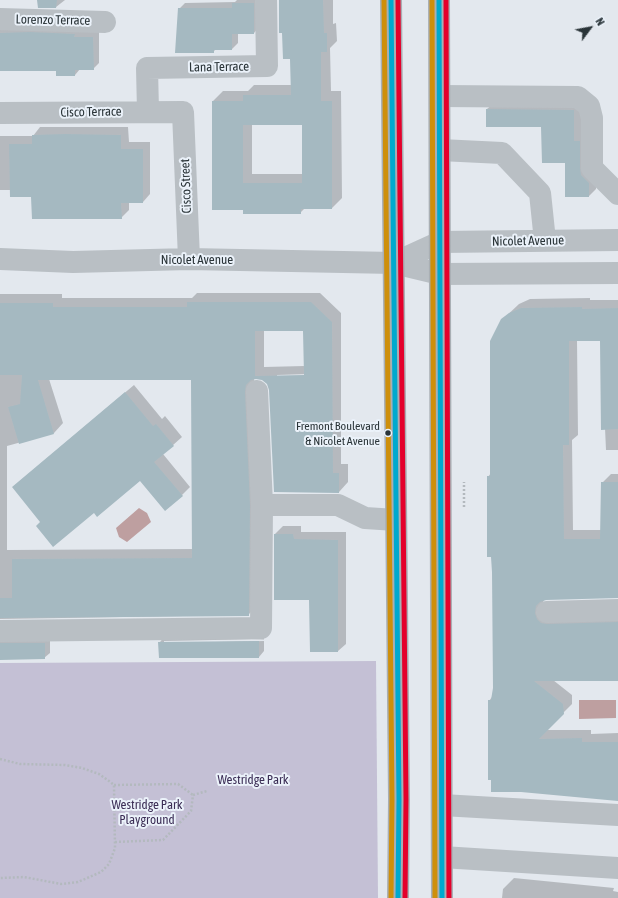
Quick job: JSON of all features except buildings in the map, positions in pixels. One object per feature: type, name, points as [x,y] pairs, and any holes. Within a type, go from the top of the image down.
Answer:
[{"type":"main road","points":[[391,0],[398,898]]},
{"type":"main road","points":[[439,0],[442,898]]},
{"type":"street","name":"Lana Terrace","points":[[148,111],[147,68],[267,66],[266,0]]},
{"type":"street","name":"Lorenzo Terrace","points":[[0,19],[105,22]]},
{"type":"street","points":[[440,96],[578,97],[589,106],[592,118],[592,168],[618,194]]},
{"type":"street","name":"Cisco Terrace","points":[[0,113],[183,112]]},
{"type":"street","name":"Cisco Street","points":[[183,112],[189,260]]},
{"type":"street","points":[[440,150],[502,153],[540,193],[545,241]]},
{"type":"street","name":"Nicolet Avenue","points":[[394,263],[440,242],[618,240]]},
{"type":"street","name":"Nicolet Avenue","points":[[0,259],[73,262],[189,260],[394,263],[440,274],[618,273]]},
{"type":"street","points":[[0,631],[261,628],[262,505],[257,391]]},
{"type":"street","points":[[262,505],[338,505],[365,518],[396,520]]},
{"type":"street","points":[[547,612],[618,610]]},
{"type":"street","points":[[442,805],[618,815]]},
{"type":"street","points":[[442,857],[618,868]]},
{"type":"path","points":[[0,759],[20,764],[65,765],[82,768],[100,774],[114,785],[178,784],[193,795]]},
{"type":"path","points":[[0,878],[24,877],[61,884],[78,882],[100,872],[109,864],[115,848],[114,785]]},
{"type":"path","points":[[193,795],[207,791]]},
{"type":"path","points":[[115,842],[162,840],[191,811],[193,795]]},
{"type":"green space","name":"Westridge Park","points":[[376,661],[378,898],[0,898],[0,663]]},
{"type":"shaded area","points":[[139,508],[147,513],[151,522],[127,542],[119,537],[116,528]]},
{"type":"shaded area","points":[[579,700],[616,700],[616,718],[579,719]]},
{"type":"transit line","points":[[384,0],[392,799],[391,898]]},
{"type":"transit line","points":[[391,0],[399,799],[398,898]]},
{"type":"transit line","points":[[398,0],[406,799],[405,898]]},
{"type":"transit line","points":[[432,0],[435,898]]},
{"type":"transit line","points":[[439,0],[442,898]]},
{"type":"transit line","points":[[446,0],[449,898]]},
{"type":"place","name":"Fremont Boulevard & Nicolet Avenue","points":[[388,433]]},
{"type":"park label","name":"Westridge Park Playground","points":[[147,812]]}]
